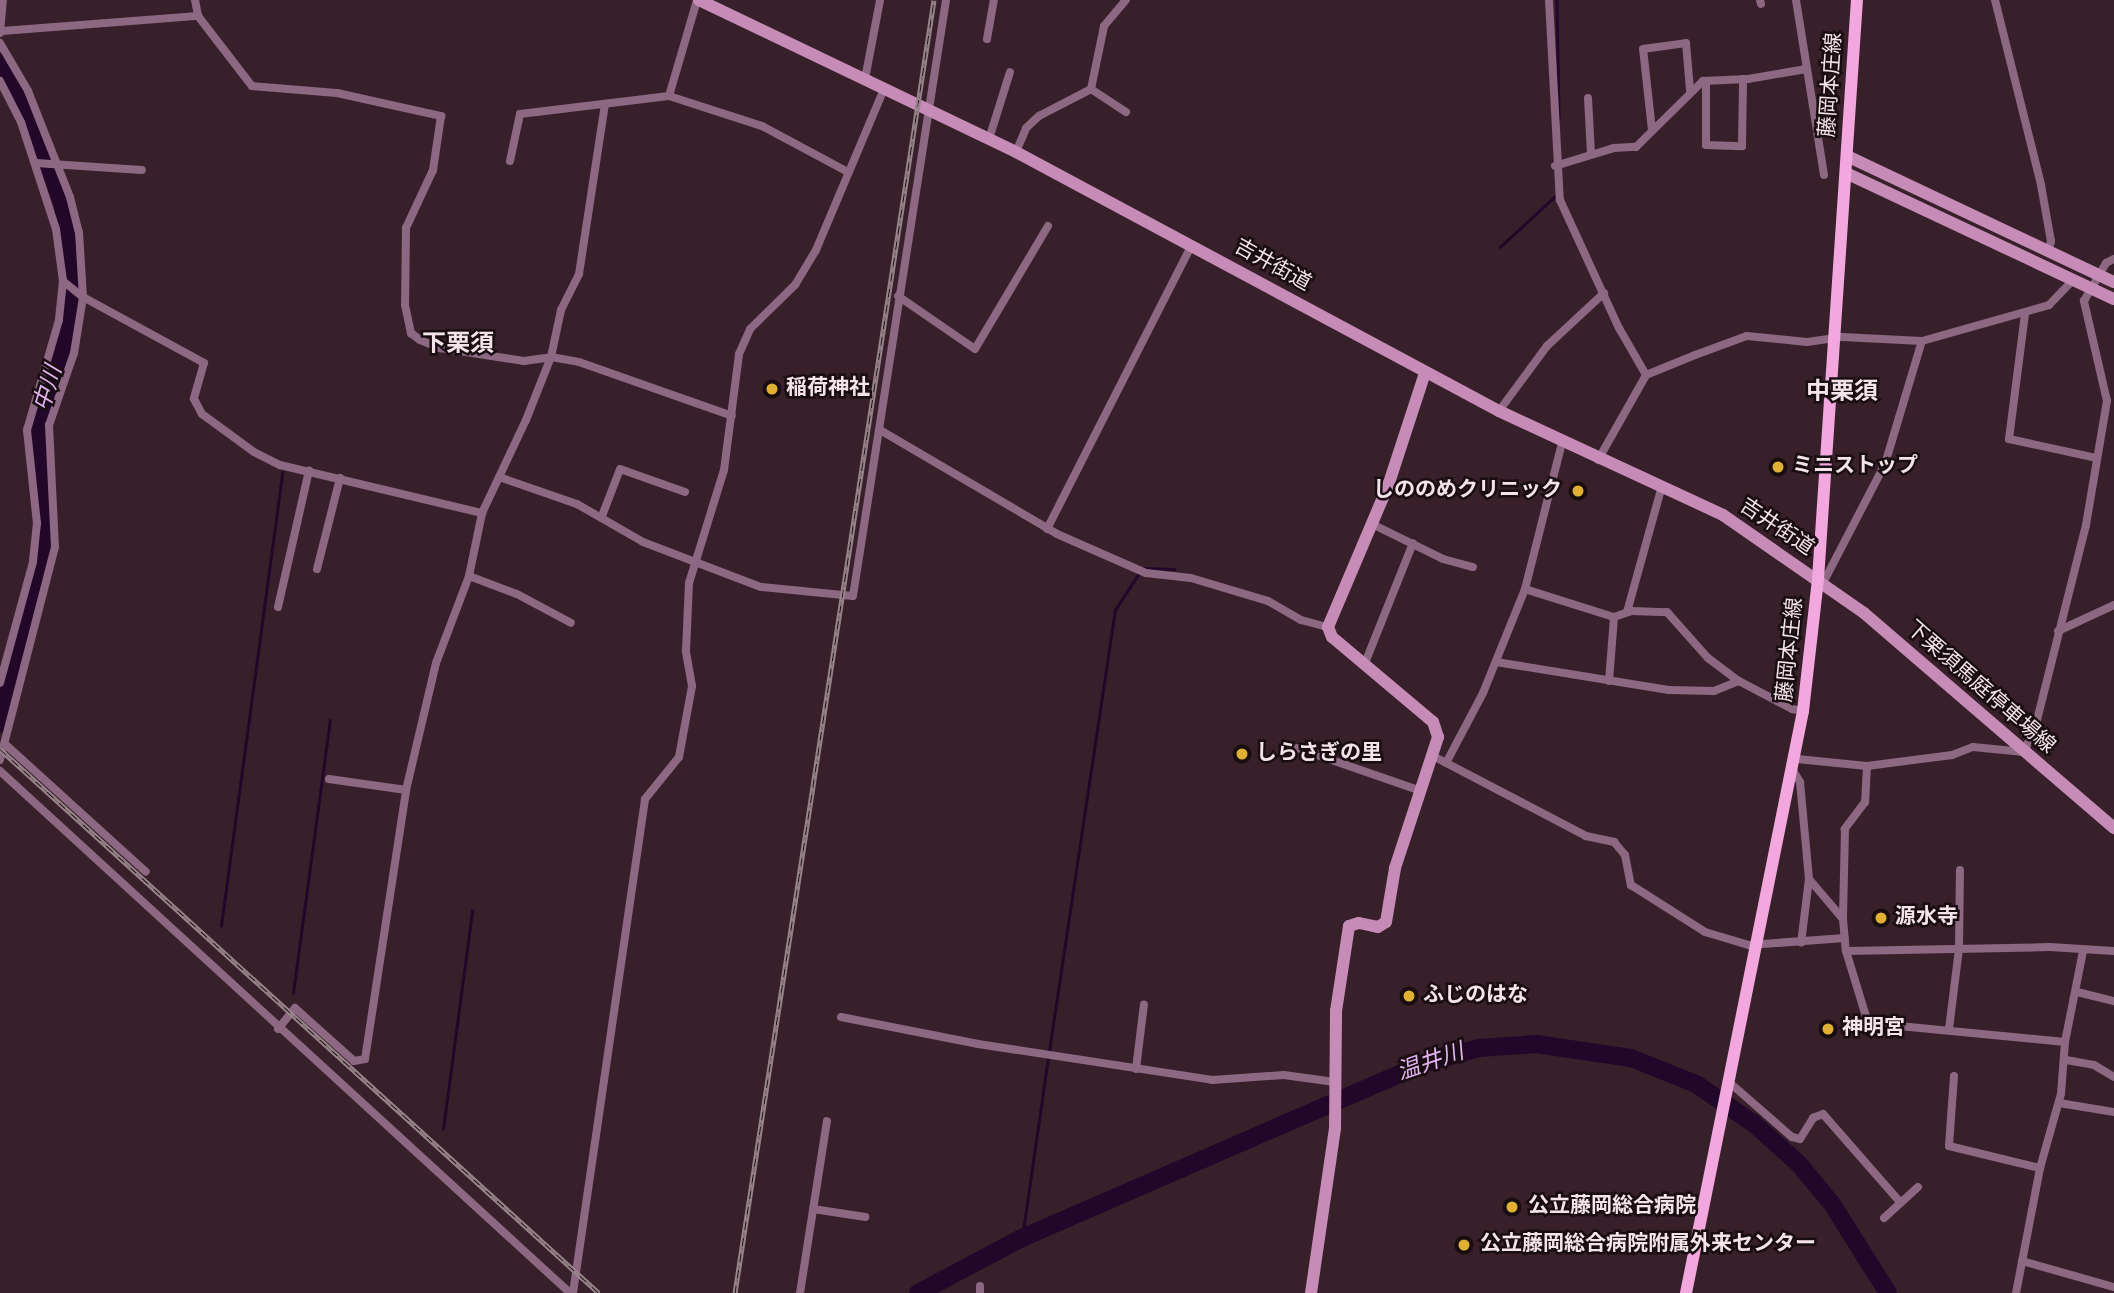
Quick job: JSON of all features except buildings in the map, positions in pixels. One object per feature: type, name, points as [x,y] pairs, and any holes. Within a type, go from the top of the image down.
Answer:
[{"type":"main road","name":"吉井街道","points":[[698,0],[1016,152],[1193,244],[1425,373],[1562,443],[1723,515],[1820,581]]},
{"type":"main road","name":"藤岡本庄線","points":[[1686,1293],[1796,765],[1804,710],[1820,581],[1857,0]]},
{"type":"main road","points":[[1847,156],[2114,282]]},
{"type":"main road","points":[[1846,173],[2114,299]]},
{"type":"main road","points":[[1311,1293],[1334,1112],[1336,1011],[1349,926],[1359,923],[1378,927],[1386,922],[1395,868],[1438,737],[1433,722],[1332,637],[1328,627],[1372,524],[1425,373]]},
{"type":"main road","name":"下栗須馬庭停車場線","points":[[1820,581],[1923,662],[2114,828]]},
{"type":"street","points":[[3,0],[1,32],[198,16]]},
{"type":"street","points":[[195,0],[198,16],[252,86],[337,93],[441,116],[433,170],[406,228],[405,306],[411,332],[440,348],[524,360],[551,357],[579,362],[732,416]]},
{"type":"street","points":[[669,96],[698,0]]},
{"type":"street","points":[[864,79],[880,0]]},
{"type":"street","points":[[499,477],[603,516],[643,542],[761,587],[853,596],[946,0]]},
{"type":"street","points":[[987,39],[994,0]]},
{"type":"street","points":[[1091,89],[1104,26],[1126,0]]},
{"type":"street","points":[[1549,0],[1555,166],[1560,200],[1646,375]]},
{"type":"street","points":[[1796,0],[1824,175]]},
{"type":"street","points":[[1995,0],[2041,185],[2051,242],[2048,251]]},
{"type":"street","points":[[0,43],[28,92],[58,166],[79,232],[83,297],[74,354],[49,425],[55,547],[0,760]]},
{"type":"street","points":[[1653,130],[1643,49],[1686,43],[1690,90]]},
{"type":"street","points":[[1555,166],[1591,154],[1636,147],[1690,90],[1706,81],[1743,79],[1806,69]]},
{"type":"street","points":[[989,139],[1010,72]]},
{"type":"street","points":[[1706,81],[1706,145],[1742,146],[1743,79]]},
{"type":"street","points":[[0,81],[36,163],[57,229],[63,281],[57,329],[27,430],[37,523],[33,562],[0,683]]},
{"type":"street","points":[[571,1293],[645,799],[680,757],[692,686],[687,606],[696,562],[724,470],[739,354],[750,329],[795,285],[816,250],[884,89]]},
{"type":"street","points":[[1091,89],[1126,112]]},
{"type":"street","points":[[1016,152],[1026,128],[1039,116],[1091,89]]},
{"type":"street","points":[[510,161],[520,114],[669,96],[762,126],[848,172]]},
{"type":"street","points":[[1588,98],[1591,154]]},
{"type":"street","points":[[278,1028],[295,1008],[354,1061],[365,1059],[405,790],[436,663],[469,576],[482,513],[551,357],[561,310],[579,274],[605,104]]},
{"type":"street","points":[[36,163],[142,170]]},
{"type":"street","points":[[898,296],[975,349],[1048,226]]},
{"type":"street","points":[[1047,529],[1193,244]]},
{"type":"street","points":[[1801,943],[1809,879],[1796,765],[1867,766],[1952,755],[1973,747],[2025,752],[2036,724],[2087,525],[2107,401],[2084,301],[2089,287],[2106,263],[2114,259]]},
{"type":"street","points":[[1598,460],[1646,375],[1746,336],[1807,342],[1835,337],[1922,341],[2025,314],[2049,305],[2073,280]]},
{"type":"street","points":[[63,281],[83,297],[204,363],[194,399],[218,430],[280,465],[482,513]]},
{"type":"street","points":[[1499,411],[1547,346],[1604,293]]},
{"type":"street","points":[[2025,314],[2009,439],[2096,458]]},
{"type":"street","points":[[1820,581],[1885,464],[1922,341]]},
{"type":"street","points":[[880,430],[1047,529],[1146,573],[1204,582],[1268,601],[1301,620],[1328,627]]},
{"type":"street","points":[[1446,763],[1496,662],[1525,589],[1562,443]]},
{"type":"street","points":[[603,516],[620,469],[685,492]]},
{"type":"street","points":[[278,607],[309,470]]},
{"type":"street","points":[[317,569],[340,478]]},
{"type":"street","points":[[1627,612],[1662,486]]},
{"type":"street","points":[[1372,524],[1473,567]]},
{"type":"street","points":[[1365,663],[1413,543]]},
{"type":"street","points":[[469,576],[517,594],[571,623]]},
{"type":"street","points":[[1525,589],[1614,617],[1627,612],[1667,612],[1708,658],[1739,681],[1792,709],[1804,710]]},
{"type":"street","points":[[2059,631],[2114,605]]},
{"type":"street","points":[[1609,681],[1614,617]]},
{"type":"street","points":[[1496,662],[1669,690],[1714,691],[1739,681]]},
{"type":"street","points":[[5,744],[146,872]]},
{"type":"street","points":[[1297,748],[1421,791]]},
{"type":"street","points":[[1433,756],[1586,836],[1614,842],[1625,855],[1631,885],[1705,932],[1759,943],[1801,943],[1845,938]]},
{"type":"street","points":[[1867,766],[1865,802],[1845,829],[1843,919],[1846,951],[1868,1023],[2065,1042]]},
{"type":"street","points":[[0,771],[278,1028],[571,1293]]},
{"type":"street","points":[[329,779],[405,790]]},
{"type":"street","points":[[1950,1029],[1959,950],[1960,870]]},
{"type":"street","points":[[1809,879],[1843,919]]},
{"type":"street","points":[[1846,951],[2114,951]]},
{"type":"street","points":[[2016,1293],[2040,1168],[2059,1103],[2066,1060],[2065,1042],[2083,951]]},
{"type":"street","points":[[2077,992],[2114,1001]]},
{"type":"street","points":[[1136,1069],[1144,1004]]},
{"type":"street","points":[[841,1017],[1212,1080],[1284,1076],[1335,1082]]},
{"type":"street","points":[[2066,1060],[2094,1065],[2114,1077]]},
{"type":"street","points":[[1954,1076],[1949,1146],[2040,1168]]},
{"type":"street","points":[[1729,1087],[1792,1138],[1800,1139],[1813,1118],[1823,1114],[1900,1202]]},
{"type":"street","points":[[2059,1103],[2114,1112]]},
{"type":"street","points":[[800,1293],[827,1121]]},
{"type":"street","points":[[1884,1218],[1918,1187]]},
{"type":"street","points":[[813,1209],[865,1217]]},
{"type":"street","points":[[2022,1261],[2114,1287]]},
{"type":"waterway","points":[[1557,0],[1559,119]]},
{"type":"waterway","name":"中川","points":[[0,63],[32,123],[62,201],[75,276],[67,332],[37,432],[47,518],[43,557],[0,724]]},
{"type":"waterway","points":[[1500,247],[1554,197]]},
{"type":"waterway","points":[[221,926],[282,472]]},
{"type":"waterway","points":[[1143,568],[1174,569]]},
{"type":"waterway","points":[[1049,1051],[1115,610],[1139,573]]},
{"type":"waterway","points":[[293,993],[330,721]]},
{"type":"waterway","points":[[443,1129],[472,911]]},
{"type":"waterway","name":"温井川","points":[[918,1293],[1022,1238],[1422,1064],[1479,1048],[1536,1044],[1631,1058],[1696,1084],[1753,1123],[1799,1164],[1832,1204],[1888,1293]]},
{"type":"waterway","points":[[1022,1238],[1048,1058]]},
{"type":"railway","points":[[735,1293],[934,0]]},
{"type":"railway","points":[[0,749],[599,1293]]},
{"type":"place","name":"稲荷神社","points":[[772,389]]},
{"type":"place","name":"ミニストップ","points":[[1778,467]]},
{"type":"place","name":"しののめクリニック","points":[[1578,491]]},
{"type":"place","name":"しらさぎの里","points":[[1242,754]]},
{"type":"place","name":"源水寺","points":[[1881,918]]},
{"type":"place","name":"ふじのはな","points":[[1409,996]]},
{"type":"place","name":"神明宮","points":[[1828,1029]]},
{"type":"place","name":"公立藤岡総合病院","points":[[1512,1207]]},
{"type":"place","name":"公立藤岡総合病院附属外来センター","points":[[1464,1245]]},
{"type":"district","name":"下栗須","points":[[458,346]]},
{"type":"district","name":"中栗須","points":[[1842,394]]}]
